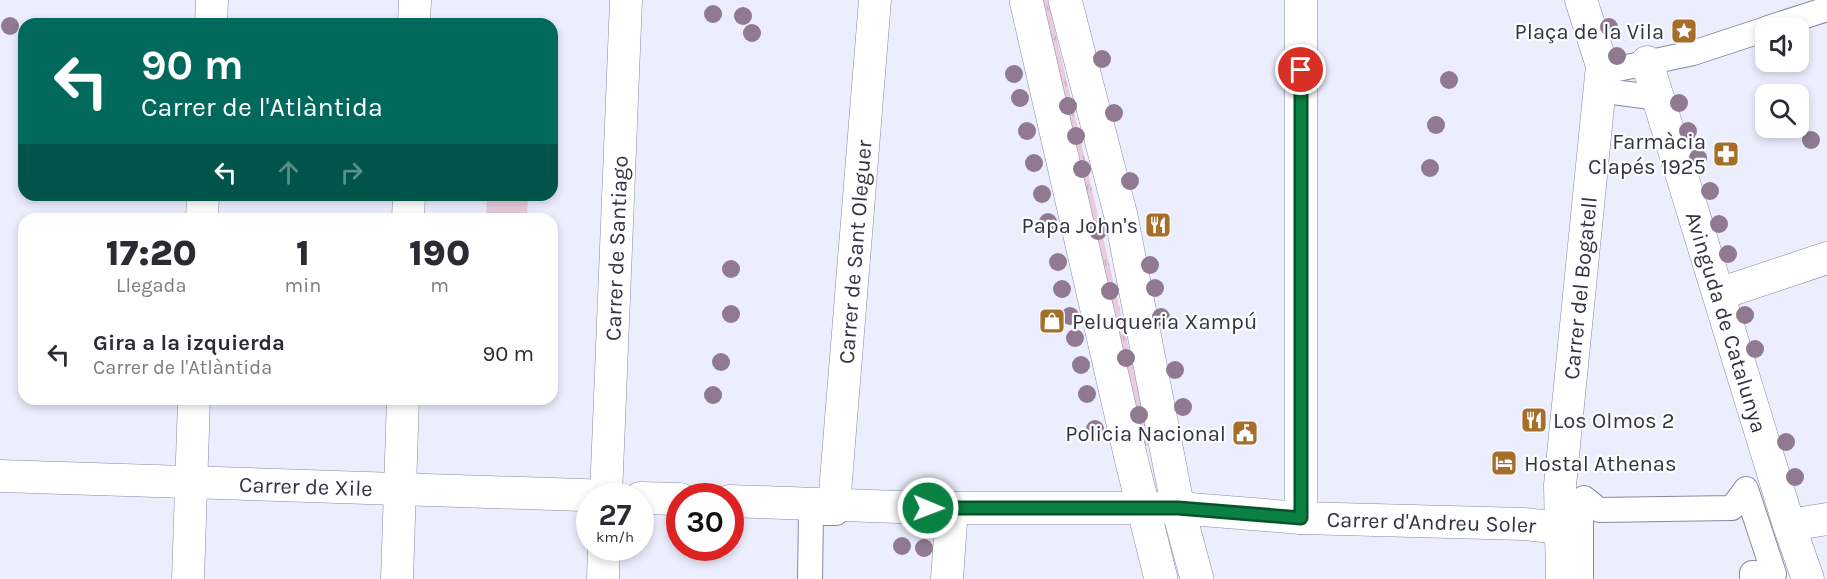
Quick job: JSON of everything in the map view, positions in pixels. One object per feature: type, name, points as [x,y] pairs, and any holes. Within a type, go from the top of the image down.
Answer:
[{"type":"street","points":[[211,18],[212,0]]},
{"type":"street","points":[[414,18],[415,0]]},
{"type":"street","name":"Carrer de Santiago","points":[[607,483],[626,0]]},
{"type":"street","name":"Carrer de Sant Oleguer","points":[[834,504],[875,0]]},
{"type":"street","points":[[1026,0],[1161,579]]},
{"type":"street","points":[[1065,0],[1121,216],[1178,508],[1197,579]]},
{"type":"street","points":[[1301,0],[1301,518]]},
{"type":"street","name":"Carrer del Bogatell","points":[[1562,579],[1571,523],[1560,485],[1602,66],[1581,0]]},
{"type":"street","points":[[1800,18],[1827,9]]},
{"type":"street","points":[[1659,98],[1612,81],[1647,62],[1693,53],[1755,33]]},
{"type":"street","name":"Avinguda de Catalunya","points":[[1647,62],[1789,525],[1808,579]]},
{"type":"street","points":[[1719,294],[1827,258]]},
{"type":"street","points":[[188,579],[194,405]]},
{"type":"street","points":[[397,579],[403,405]]},
{"type":"street","name":"Carrer de Xile","points":[[0,476],[576,495]]},
{"type":"street","points":[[1581,579],[1571,523],[1584,498],[1599,510],[1732,508],[1746,489],[1774,574],[1752,573],[1752,577]]},
{"type":"street","points":[[744,501],[834,504]]},
{"type":"street","name":"Carrer d'Andreu Soler","points":[[834,504],[952,508],[1178,508],[1301,518],[1524,524],[1571,523]]},
{"type":"street","points":[[947,579],[952,508]]},
{"type":"street","points":[[810,579],[811,513],[923,517],[937,531],[937,579]]},
{"type":"street","points":[[1789,525],[1827,519]]},
{"type":"street","points":[[1571,523],[1758,525]]},
{"type":"street","points":[[603,579],[604,561]]},
{"type":"green space","points":[[1036,0],[1048,0],[1150,440],[1147,446],[1142,447]]},
{"type":"green space","points":[[487,201],[528,201],[527,213],[486,213]]},
{"type":"place","name":"Plaça de la Vila","points":[[1684,31]]},
{"type":"place","name":"Farmàcia Clapés 1925","points":[[1726,154]]},
{"type":"place","name":"Papa John's","points":[[1158,225]]},
{"type":"place","name":"Peluqueria Xampú","points":[[1052,321]]},
{"type":"place","name":"Los Olmos 2","points":[[1534,420]]},
{"type":"place","name":"Policia Nacional","points":[[1245,433]]},
{"type":"place","name":"Hostal Athenas","points":[[1504,463]]},
{"type":"route","points":[[928,508],[1178,508],[1301,518],[1301,70]]}]
